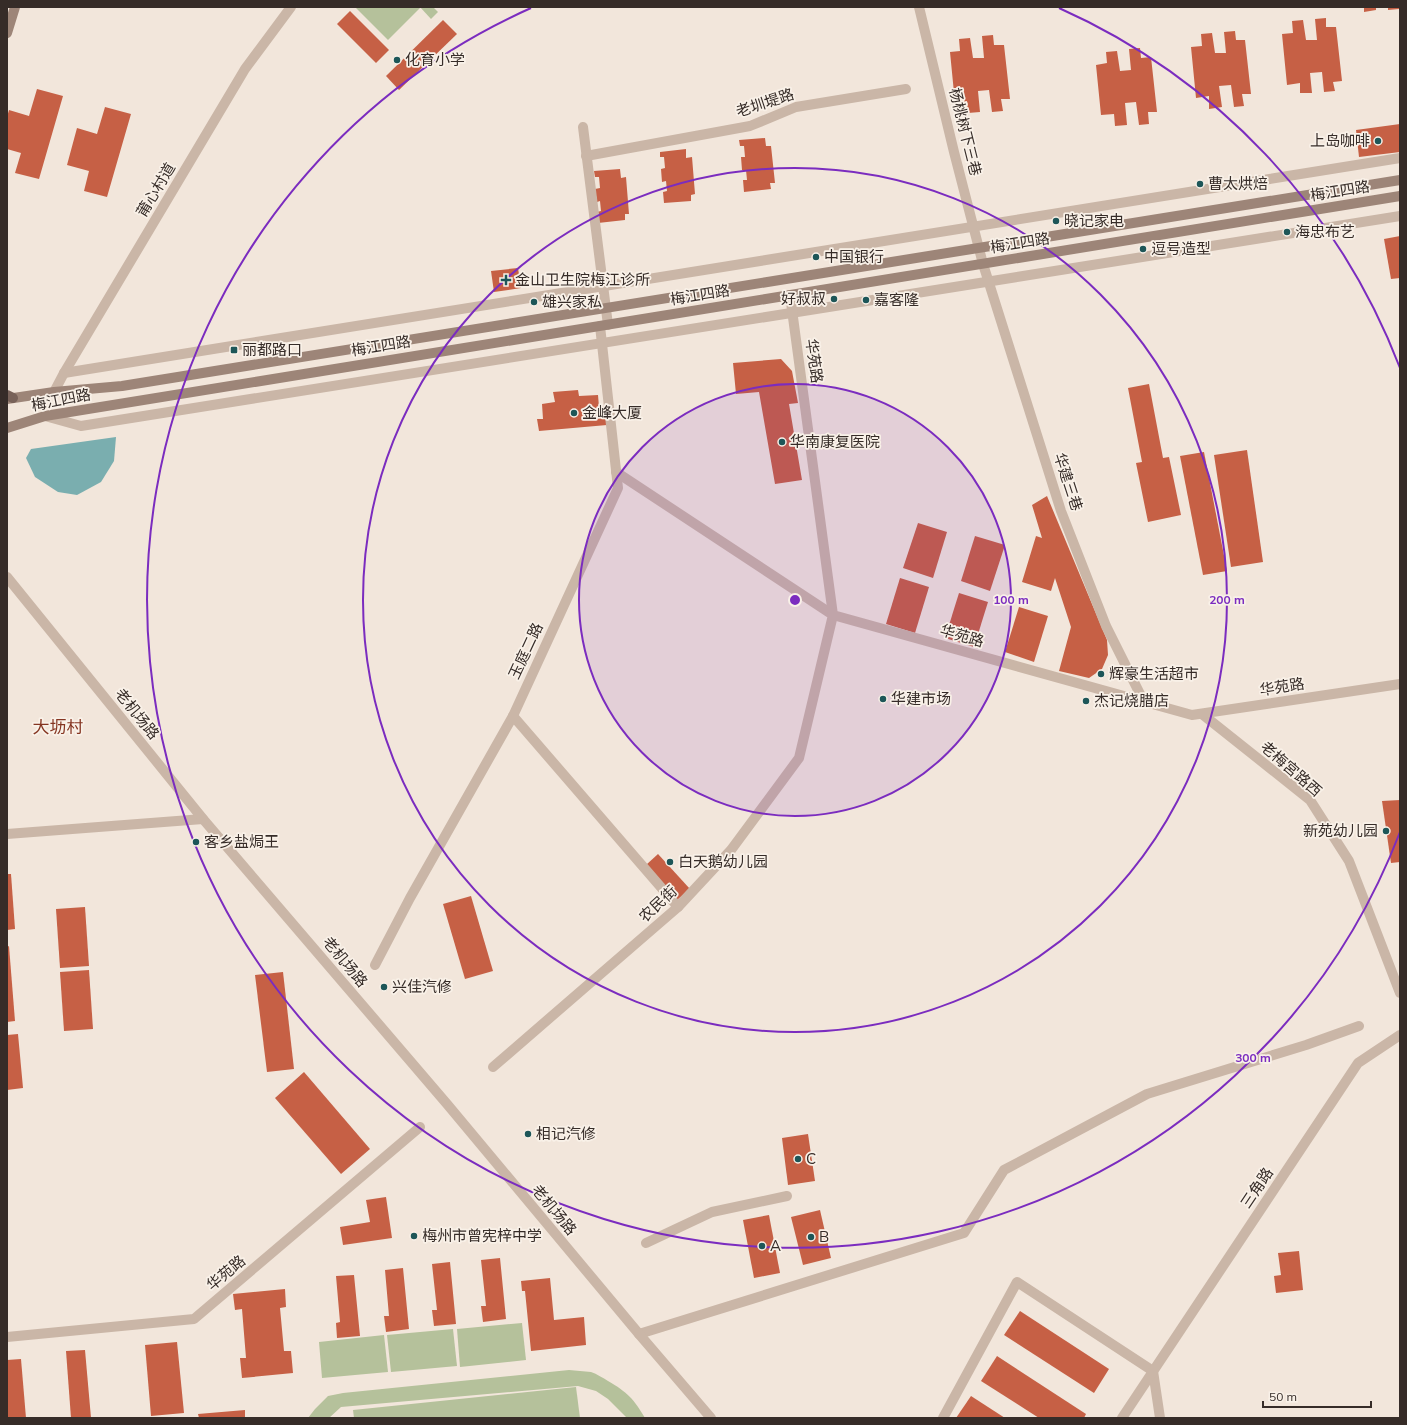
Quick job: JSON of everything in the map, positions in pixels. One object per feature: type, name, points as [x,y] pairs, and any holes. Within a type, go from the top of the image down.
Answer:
[{"type":"main road","points":[[7,33],[14,7]]},
{"type":"main road","name":"梅江四路","points":[[9,397],[122,386],[1400,180]]},
{"type":"main road","name":"梅江四路","points":[[7,428],[45,416],[1400,196]]},
{"type":"street","name":"莆心村道","points":[[54,392],[245,68],[291,7]]},
{"type":"street","name":"杨桃树下三巷","points":[[919,7],[954,152],[984,264]]},
{"type":"street","name":"老圳堤路","points":[[586,156],[750,126],[796,108],[906,89]]},
{"type":"street","name":"玉庭二路","points":[[375,965],[410,898],[513,716],[618,488],[604,325],[583,128]]},
{"type":"street","points":[[64,374],[1400,158]]},
{"type":"street","points":[[45,416],[81,426],[1400,216]]},
{"type":"street","name":"华建三巷","points":[[984,264],[1061,511],[1106,626],[1144,702]]},
{"type":"street","name":"华苑路","points":[[790,295],[833,616],[1192,715],[1400,684]]},
{"type":"street","points":[[616,472],[833,616]]},
{"type":"street","name":"老机场路","points":[[7,577],[203,819],[452,1110],[638,1334],[710,1418]]},
{"type":"street","name":"农民街","points":[[493,1067],[678,907],[731,850],[799,758],[833,616]]},
{"type":"street","name":"老梅宮路西","points":[[1202,714],[1260,762],[1310,800],[1349,862],[1400,993]]},
{"type":"street","points":[[513,716],[678,907]]},
{"type":"street","points":[[7,834],[203,819]]},
{"type":"street","points":[[638,1334],[964,1233],[1004,1170],[1147,1094],[1306,1045],[1359,1026]]},
{"type":"street","name":"三角路","points":[[1122,1418],[1358,1064],[1400,1035]]},
{"type":"street","name":"华苑路","points":[[7,1337],[194,1319],[420,1127]]},
{"type":"street","points":[[646,1244],[712,1212],[787,1196]]},
{"type":"street","points":[[943,1418],[1017,1282],[1153,1371],[1160,1418]]},
{"type":"green space","points":[[355,7],[419,7],[420,8],[388,40]]},
{"type":"green space","points":[[420,7],[433,7],[438,12],[431,19]]},
{"type":"green space","points":[[522,1323],[526,1360],[460,1367],[457,1329]]},
{"type":"green space","points":[[453,1329],[457,1366],[391,1372],[387,1335]]},
{"type":"green space","points":[[384,1335],[388,1372],[322,1378],[319,1342]]},
{"type":"green space","points":[[569,1370],[591,1372],[615,1385],[630,1396],[645,1418],[627,1418],[608,1399],[596,1391],[578,1386],[341,1407],[329,1418],[308,1418],[328,1396],[343,1393]]},
{"type":"green space","points":[[576,1387],[580,1418],[354,1418],[353,1410]]},
{"type":"water","points":[[116,437],[114,461],[101,482],[77,495],[58,492],[35,477],[26,458],[31,449]]},
{"type":"building","points":[[1364,7],[1376,7],[1376,10],[1364,12]]},
{"type":"building","points":[[1388,7],[1399,7],[1399,9],[1388,10]]},
{"type":"building","points":[[350,11],[389,50],[376,63],[337,24]]},
{"type":"building","points":[[1326,18],[1326,27],[1336,27],[1342,81],[1333,82],[1335,91],[1324,92],[1322,72],[1310,73],[1312,93],[1300,93],[1300,83],[1287,85],[1282,34],[1293,33],[1292,21],[1303,20],[1306,40],[1317,40],[1315,19]]},
{"type":"building","points":[[443,20],[457,34],[399,90],[386,76]]},
{"type":"building","points":[[1235,31],[1236,40],[1245,40],[1251,94],[1242,94],[1244,106],[1234,107],[1231,85],[1219,86],[1222,107],[1209,109],[1209,96],[1196,98],[1191,47],[1202,46],[1201,34],[1212,33],[1215,53],[1226,53],[1224,32]]},
{"type":"building","points":[[993,35],[994,45],[1004,45],[1010,99],[1001,99],[1003,111],[992,112],[989,90],[978,91],[980,112],[968,113],[967,101],[955,103],[950,52],[960,51],[959,39],[970,38],[973,58],[984,58],[982,36]]},
{"type":"building","points":[[1140,48],[1141,58],[1151,57],[1157,112],[1148,112],[1149,124],[1139,125],[1136,102],[1125,103],[1127,125],[1115,126],[1114,114],[1101,115],[1096,65],[1107,63],[1106,52],[1117,51],[1120,71],[1131,70],[1129,49]]},
{"type":"building","points":[[37,89],[63,96],[39,179],[15,173],[21,153],[7,149],[7,117],[9,110],[29,116]]},
{"type":"building","points":[[105,107],[131,114],[107,197],[84,191],[89,171],[67,165],[77,128],[97,134]]},
{"type":"building","name":"上岛咖啡","points":[[1400,124],[1400,152],[1359,157],[1356,130]]},
{"type":"building","points":[[765,138],[766,146],[771,146],[775,183],[770,183],[771,189],[744,192],[743,180],[747,180],[746,170],[742,170],[741,157],[745,157],[744,146],[740,146],[739,140]]},
{"type":"building","points":[[686,149],[686,158],[692,157],[695,194],[691,195],[691,201],[664,203],[663,192],[667,191],[666,181],[662,182],[661,169],[665,168],[664,157],[660,157],[660,152]]},
{"type":"building","points":[[620,169],[621,178],[626,177],[629,214],[625,214],[625,220],[598,223],[597,212],[601,211],[600,201],[597,202],[595,189],[600,188],[599,177],[595,177],[594,171]]},
{"type":"building","points":[[1400,236],[1400,278],[1391,279],[1384,239]]},
{"type":"building","name":"金山卫生院梅江诊所","points":[[518,268],[521,288],[494,292],[491,271]]},
{"type":"building","name":"华南康复医院","points":[[781,359],[792,371],[798,403],[789,404],[802,480],[775,484],[759,392],[736,394],[733,363]]},
{"type":"building","points":[[1149,384],[1163,458],[1169,457],[1181,515],[1148,522],[1136,463],[1142,462],[1128,388]]},
{"type":"building","name":"金峰大厦","points":[[578,390],[579,396],[598,395],[599,407],[606,406],[607,425],[539,431],[537,419],[543,419],[542,404],[555,402],[553,392]]},
{"type":"building","points":[[1247,450],[1263,562],[1231,567],[1214,455]]},
{"type":"building","points":[[1204,452],[1227,571],[1203,575],[1180,456]]},
{"type":"building","points":[[1047,496],[1107,640],[1108,655],[1102,669],[1089,678],[1059,671],[1071,627],[1055,578],[1051,591],[1022,582],[1036,536],[1042,538],[1032,505]]},
{"type":"building","points":[[918,523],[947,532],[933,578],[903,568]]},
{"type":"building","points":[[975,536],[1005,545],[990,591],[961,581]]},
{"type":"building","points":[[900,578],[929,587],[915,633],[886,624]]},
{"type":"building","points":[[959,593],[988,602],[974,647],[945,638]]},
{"type":"building","points":[[1019,607],[1048,616],[1034,662],[1005,652]]},
{"type":"building","points":[[1400,800],[1400,862],[1391,863],[1382,801]]},
{"type":"building","points":[[658,854],[690,889],[677,900],[646,865]]},
{"type":"building","points":[[7,874],[11,874],[15,929],[7,930]]},
{"type":"building","points":[[471,896],[493,971],[465,979],[443,904]]},
{"type":"building","points":[[85,907],[89,966],[60,968],[56,909]]},
{"type":"building","points":[[9,946],[15,1021],[7,1022],[7,947]]},
{"type":"building","points":[[89,970],[93,1029],[64,1031],[60,972]]},
{"type":"building","points":[[283,972],[294,1069],[267,1072],[255,975]]},
{"type":"building","points":[[18,1034],[23,1088],[7,1090],[7,1035]]},
{"type":"building","points":[[304,1072],[370,1149],[341,1174],[275,1098]]},
{"type":"building","name":"C","points":[[808,1134],[815,1181],[788,1185],[782,1138]]},
{"type":"building","points":[[386,1197],[392,1238],[343,1245],[340,1227],[370,1222],[366,1200]]},
{"type":"building","name":"B","points":[[820,1210],[831,1258],[803,1265],[791,1217]]},
{"type":"building","name":"A","points":[[769,1215],[780,1273],[754,1278],[743,1220]]},
{"type":"building","points":[[1299,1251],[1303,1290],[1276,1293],[1274,1276],[1281,1275],[1278,1253]]},
{"type":"building","points":[[500,1258],[506,1319],[483,1322],[481,1306],[486,1306],[481,1260]]},
{"type":"building","points":[[450,1262],[456,1324],[434,1326],[432,1310],[437,1310],[432,1264]]},
{"type":"building","points":[[403,1268],[409,1329],[386,1332],[384,1316],[389,1316],[385,1270]]},
{"type":"building","points":[[354,1275],[360,1336],[337,1338],[336,1323],[340,1322],[336,1276]]},
{"type":"building","points":[[550,1278],[554,1320],[584,1317],[586,1345],[531,1351],[525,1291],[522,1291],[521,1281]]},
{"type":"building","points":[[285,1289],[286,1307],[280,1308],[284,1351],[291,1351],[293,1373],[242,1378],[240,1358],[246,1358],[242,1309],[235,1310],[233,1294]]},
{"type":"building","points":[[1020,1311],[1109,1369],[1094,1393],[1004,1335]]},
{"type":"building","points":[[177,1342],[184,1413],[151,1416],[145,1345]]},
{"type":"building","points":[[85,1350],[91,1418],[71,1418],[66,1351]]},
{"type":"building","points":[[997,1356],[1086,1414],[1084,1418],[1039,1418],[981,1381]]},
{"type":"building","points":[[21,1359],[26,1418],[7,1418],[7,1360]]},
{"type":"building","points":[[971,1396],[1005,1418],[956,1418]]},
{"type":"building","points":[[245,1410],[245,1418],[199,1418],[198,1414]]},
{"type":"place","name":"化育小学","points":[[397,60]]},
{"type":"place","name":"上岛咖啡","points":[[1378,141]]},
{"type":"place","name":"曹太烘焙","points":[[1200,184]]},
{"type":"place","name":"晓记家电","points":[[1056,221]]},
{"type":"place","name":"海忠布艺","points":[[1287,232]]},
{"type":"place","name":"逗号造型","points":[[1143,249]]},
{"type":"place","name":"中国银行","points":[[816,257]]},
{"type":"place","name":"金山卫生院梅江诊所","points":[[506,280]]},
{"type":"place","name":"好叔叔","points":[[834,299]]},
{"type":"place","name":"嘉客隆","points":[[866,300]]},
{"type":"place","name":"雄兴家私","points":[[534,302]]},
{"type":"place","name":"丽都路口","points":[[234,350]]},
{"type":"place","name":"金峰大厦","points":[[574,413]]},
{"type":"place","name":"华南康复医院","points":[[782,442]]},
{"type":"place","name":"辉豪生活超市","points":[[1101,674]]},
{"type":"place","name":"华建市场","points":[[883,699]]},
{"type":"place","name":"杰记烧腊店","points":[[1086,701]]},
{"type":"place","name":"新苑幼儿园","points":[[1386,831]]},
{"type":"place","name":"客乡盐焗王","points":[[196,842]]},
{"type":"place","name":"白天鹅幼儿园","points":[[670,862]]},
{"type":"place","name":"兴佳汽修","points":[[384,987]]},
{"type":"place","name":"相记汽修","points":[[528,1134]]},
{"type":"place","name":"C","points":[[798,1159]]},
{"type":"place","name":"梅州市曾宪梓中学","points":[[414,1236]]},
{"type":"place","name":"B","points":[[811,1237]]},
{"type":"place","name":"A","points":[[762,1246]]},
{"type":"district","name":"大坜村","points":[[58,727]]}]
